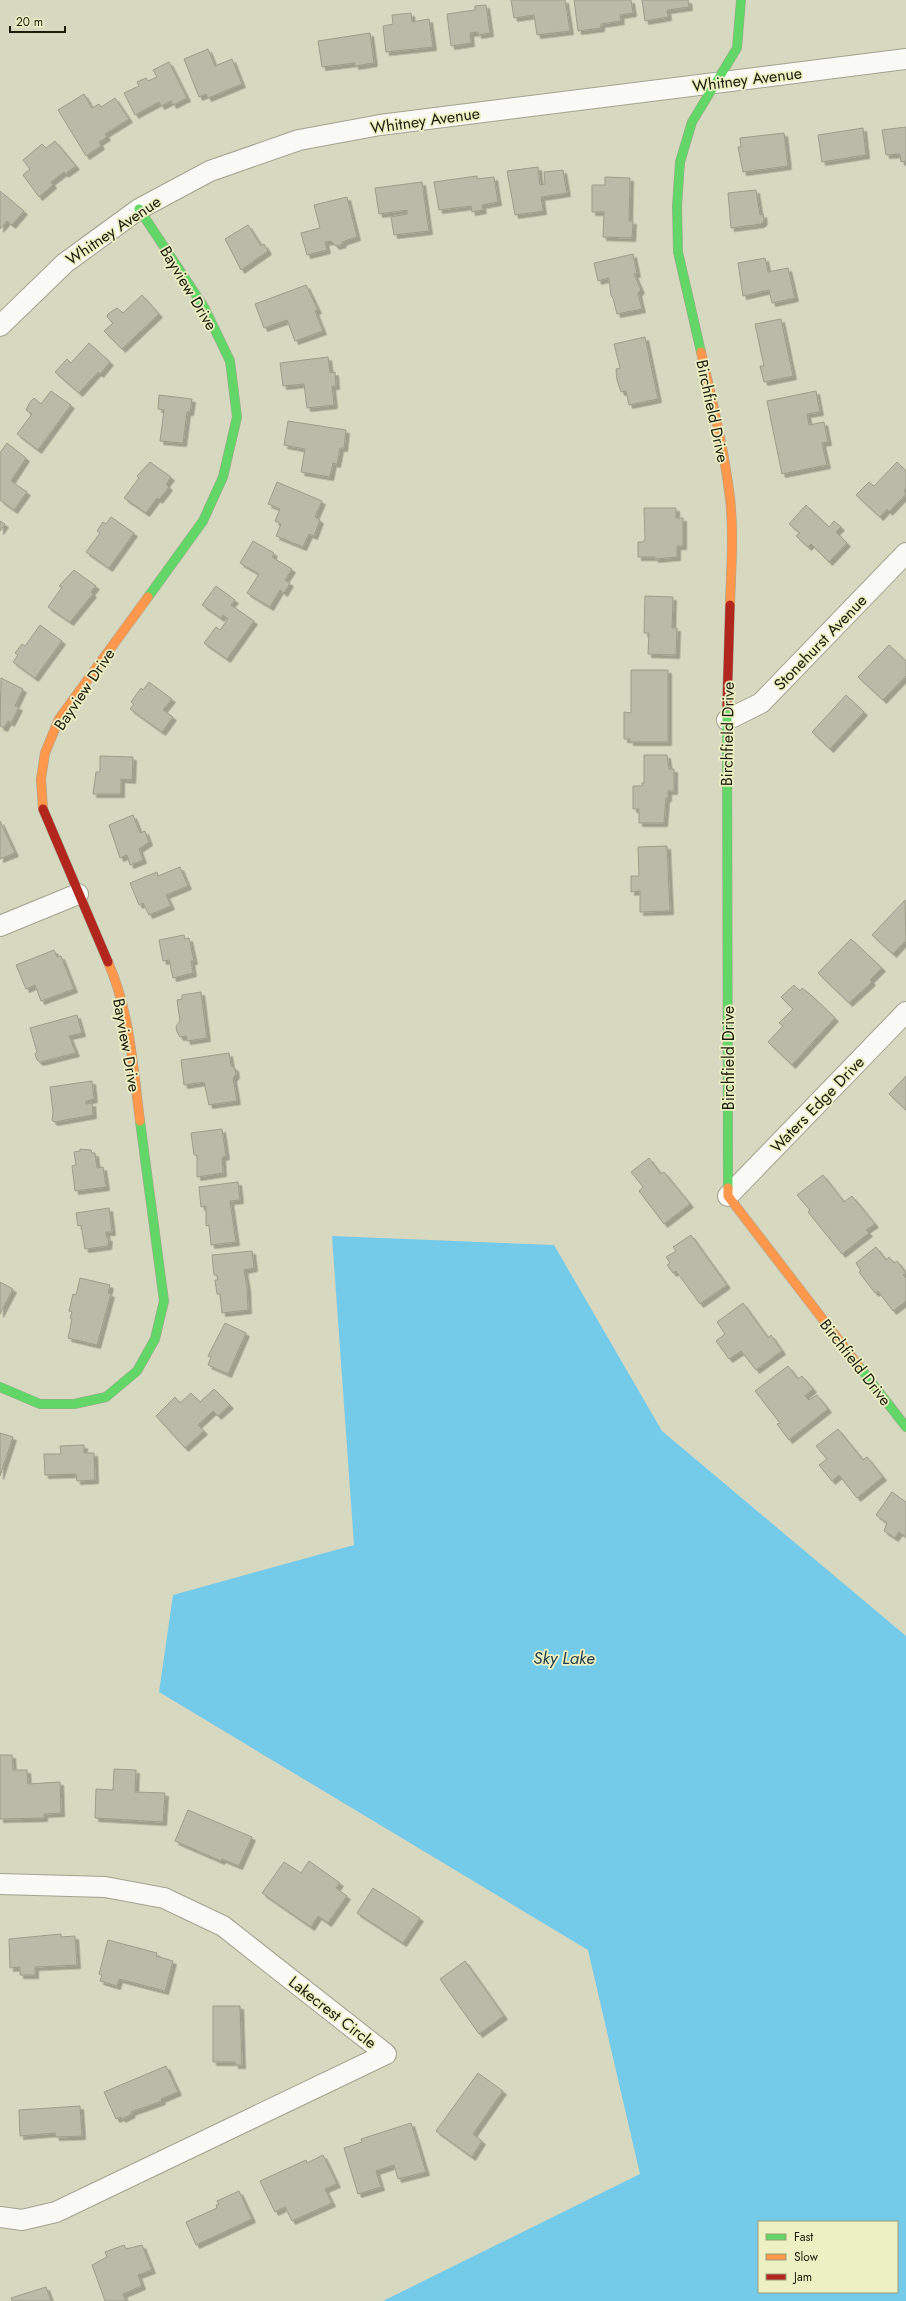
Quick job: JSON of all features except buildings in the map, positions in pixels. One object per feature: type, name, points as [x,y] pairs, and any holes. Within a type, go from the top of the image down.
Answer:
[{"type":"street","name":"Birchfield Drive","points":[[742,0],[737,48],[692,122],[680,162],[677,237],[678,252],[722,445],[730,499],[732,544],[727,720],[728,1196],[906,1427]]},
{"type":"street","name":"Whitney Avenue","points":[[0,326],[65,263],[139,209],[210,171],[299,140],[380,125],[906,59]]},
{"type":"street","name":"Bayview Drive","points":[[0,1387],[40,1404],[74,1404],[106,1397],[137,1371],[155,1339],[164,1301],[126,1018],[114,978],[43,811],[41,779],[46,753],[59,719],[203,521],[223,477],[236,417],[230,361],[204,307],[139,209]]},
{"type":"street","name":"Stonehurst Avenue","points":[[727,720],[761,703],[906,553]]},
{"type":"street","points":[[0,926],[78,894]]},
{"type":"street","name":"Waters Edge Drive","points":[[728,1196],[905,1015]]},
{"type":"street","name":"Lakecrest Circle","points":[[0,1884],[106,1887],[164,1898],[223,1926],[386,2054],[56,2212],[22,2220],[0,2217]]},
{"type":"water","name":"Sky Lake","points":[[332,1236],[554,1245],[662,1431],[906,1636],[906,2301],[383,2301],[640,2174],[588,1950],[159,1692],[173,1595],[354,1545]]},
{"type":"traffic: fast","points":[[701,352],[678,252],[677,206],[680,162],[692,122],[737,48],[741,0]]},
{"type":"traffic: fast","points":[[139,209],[204,307],[230,361],[237,417],[223,477],[203,521],[148,597]]},
{"type":"traffic: fast","points":[[727,706],[728,1188]]},
{"type":"traffic: fast","points":[[0,1387],[40,1404],[74,1404],[106,1397],[137,1371],[155,1339],[164,1301],[140,1121]]},
{"type":"traffic: fast","points":[[858,1365],[906,1427]]},
{"type":"traffic: slow","points":[[701,352],[721,443],[730,498],[732,538],[730,605]]},
{"type":"traffic: slow","points":[[43,809],[41,779],[45,753],[59,719],[148,597]]},
{"type":"traffic: slow","points":[[108,962],[126,1020],[133,1060],[140,1121]]},
{"type":"traffic: slow","points":[[728,1188],[728,1196],[858,1365]]},
{"type":"traffic: jam","points":[[727,706],[730,605]]},
{"type":"traffic: jam","points":[[43,809],[108,962]]}]
